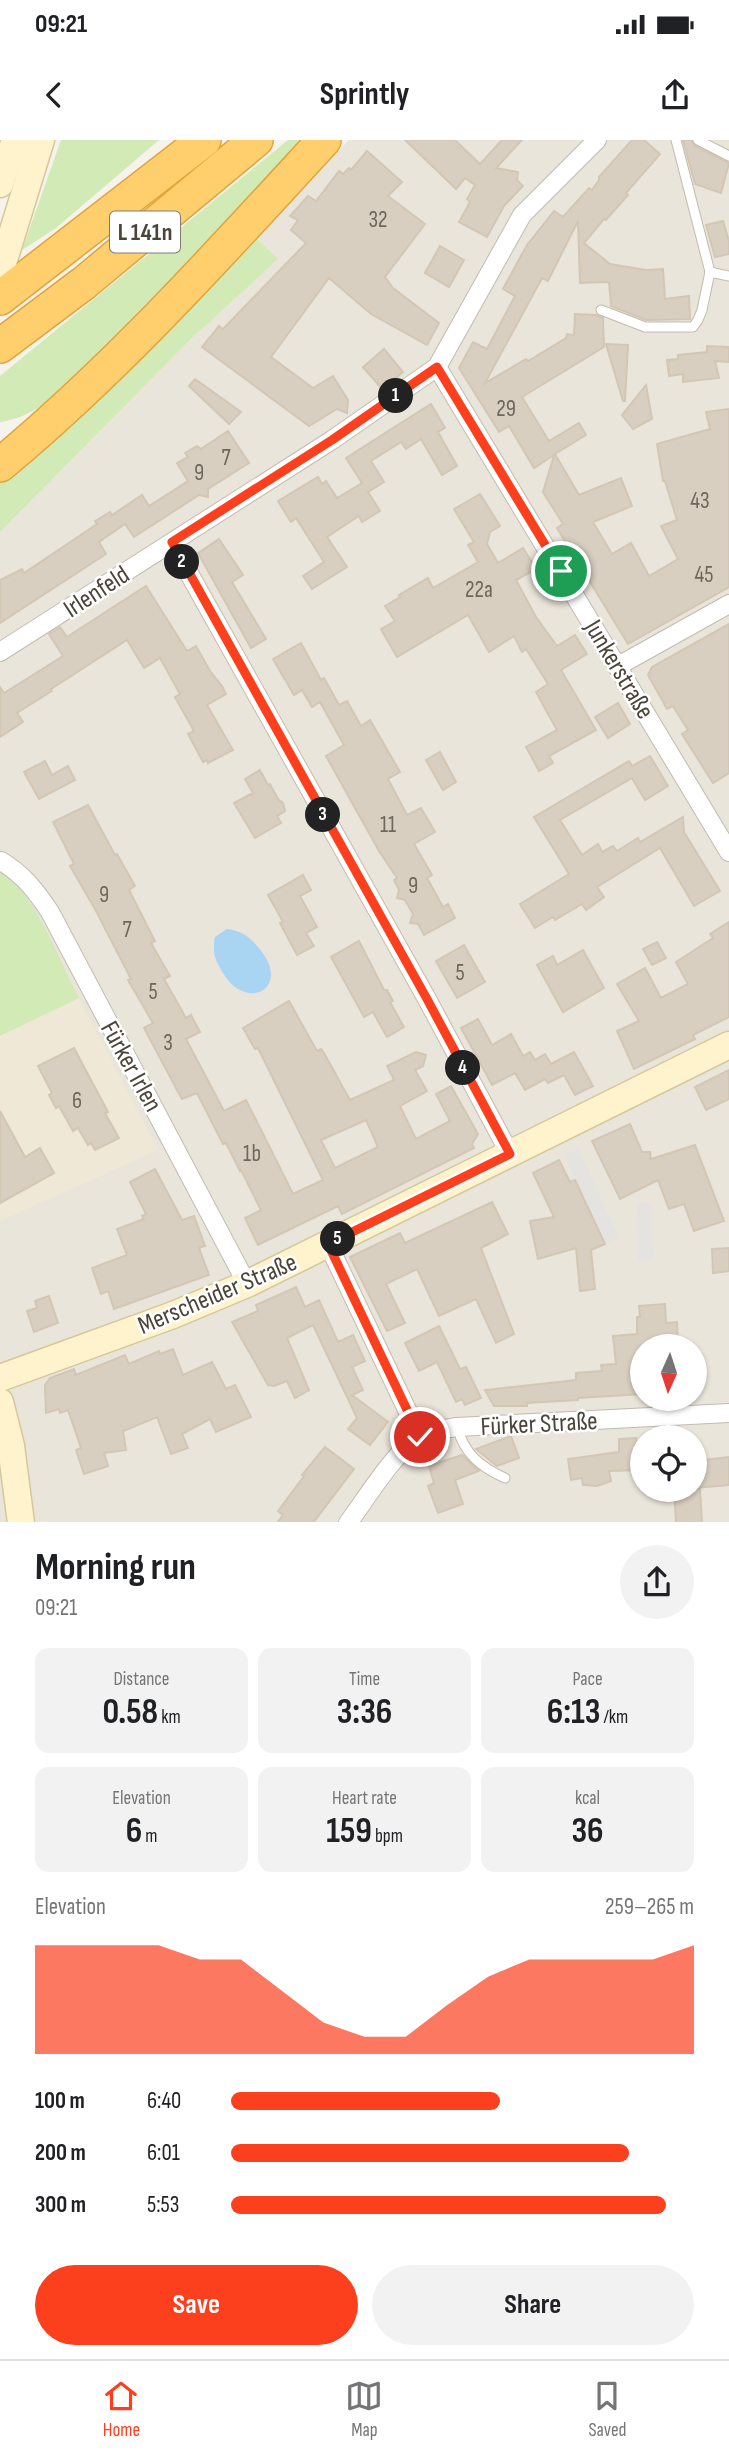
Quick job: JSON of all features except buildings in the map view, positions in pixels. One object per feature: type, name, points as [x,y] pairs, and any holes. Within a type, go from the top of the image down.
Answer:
[{"type":"highway","name":"L 141n","points":[[0,298],[204,140]]},
{"type":"highway","name":"L 141n","points":[[0,346],[84,283],[256,140]]},
{"type":"highway","points":[[0,465],[107,368],[216,257],[324,140]]},
{"type":"highway","points":[[0,433],[62,410]]},
{"type":"main road","points":[[0,184],[15,140]]},
{"type":"main road","points":[[0,273],[41,140]]},
{"type":"main road","name":"Merscheider Straße","points":[[0,1378],[173,1315],[247,1284],[729,1045]]},
{"type":"main road","points":[[0,1402],[11,1446],[21,1522]]},
{"type":"street","points":[[437,367],[522,215],[597,140]]},
{"type":"street","name":"Irlenfeld","points":[[0,652],[332,440],[437,367]]},
{"type":"street","name":"Junkerstraße","points":[[437,367],[729,852]]},
{"type":"street","points":[[172,542],[421,988],[510,1154]]},
{"type":"street","points":[[618,666],[729,604]]},
{"type":"street","name":"Fürker Irlen","points":[[1,861],[15,869],[32,886],[50,912],[247,1284]]},
{"type":"street","points":[[328,1244],[420,1437]]},
{"type":"street","name":"Fürker Straße","points":[[348,1522],[402,1452],[420,1437],[442,1429],[729,1413]]},
{"type":"lane","points":[[601,310],[645,327],[693,327],[698,320],[710,272],[676,140]]},
{"type":"lane","points":[[698,140],[729,156]]},
{"type":"lane","points":[[710,272],[729,276]]},
{"type":"lane","points":[[457,1427],[465,1449],[475,1461],[505,1478]]},
{"type":"shaded area","points":[[349,140],[729,140],[729,1522],[0,1522],[0,532],[192,338],[277,259],[256,238]]},
{"type":"shaded area","points":[[79,998],[158,1150],[0,1221],[0,1036]]},
{"type":"shaded area","points":[[578,1149],[619,1238],[605,1244],[564,1155]]},
{"type":"shaded area","points":[[637,1203],[652,1203],[653,1259],[638,1261]]},
{"type":"green space","points":[[61,140],[159,140],[56,228],[22,250]]},
{"type":"green space","points":[[288,140],[307,140],[66,386],[36,409],[0,422],[0,376]]},
{"type":"green space","points":[[251,233],[278,259],[192,338],[0,532],[0,478]]},
{"type":"green space","points":[[0,870],[36,912],[79,998],[0,1036]]},
{"type":"water","points":[[227,929],[247,936],[262,952],[271,976],[262,991],[243,991],[232,985],[220,968],[214,952],[215,937]]},
{"type":"route","points":[[420,1437],[328,1244],[510,1154],[427,999],[172,542],[332,440],[437,367],[561,571]]}]
